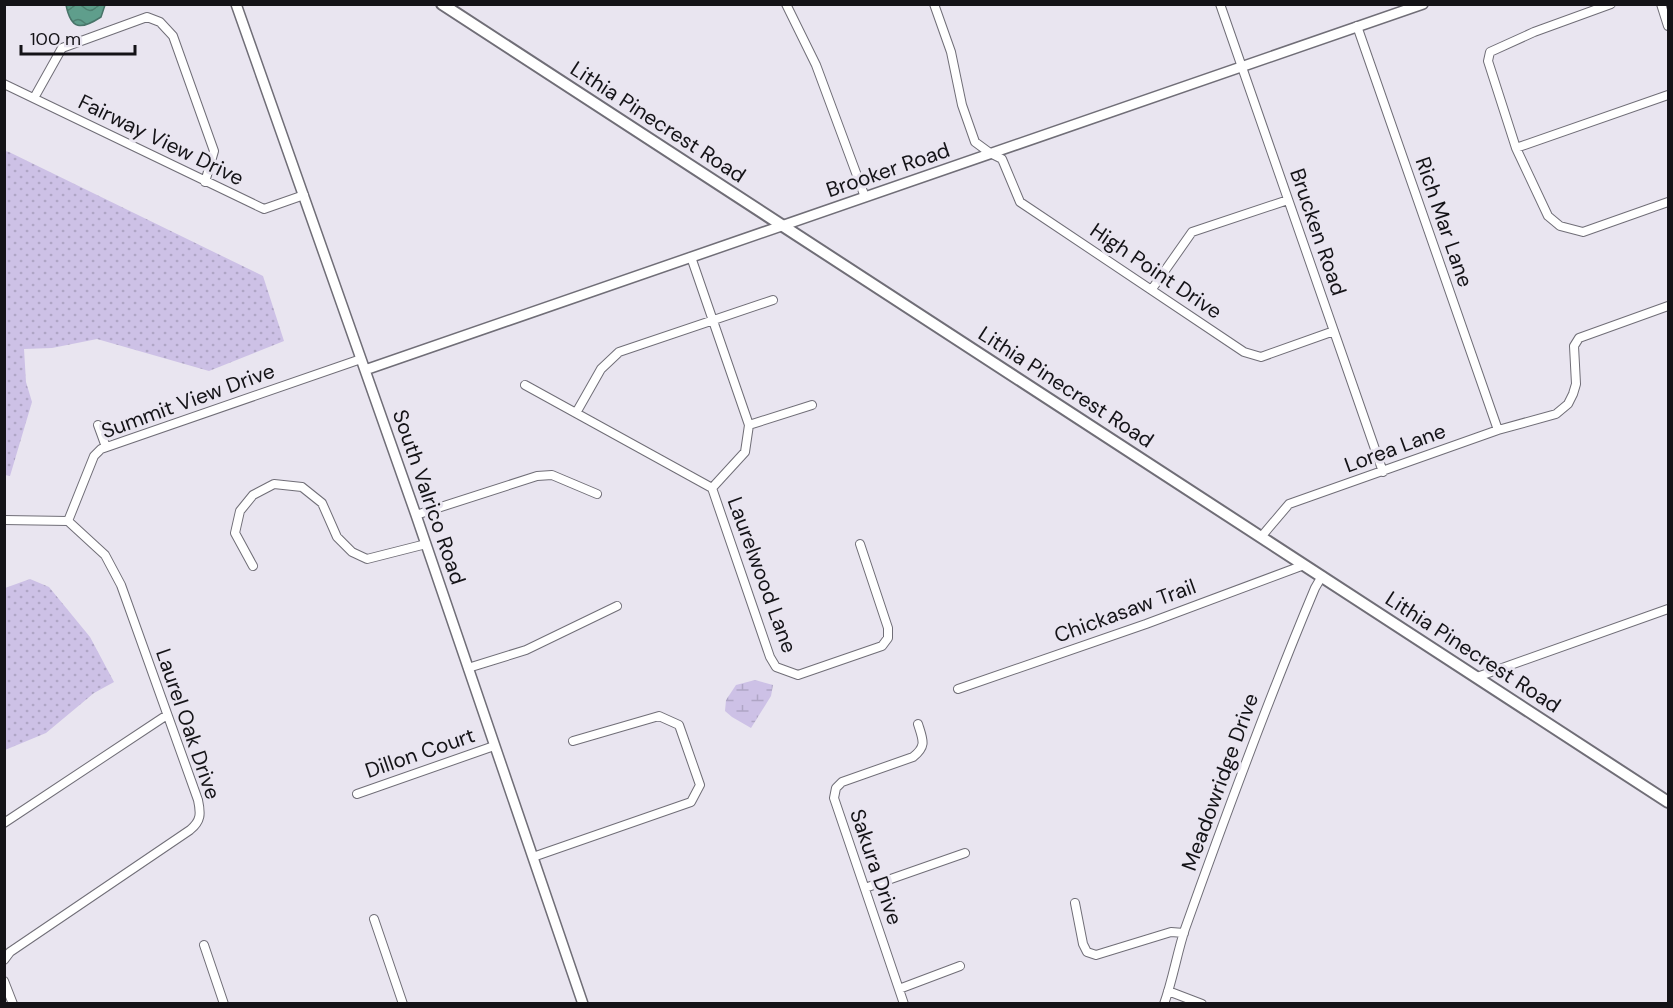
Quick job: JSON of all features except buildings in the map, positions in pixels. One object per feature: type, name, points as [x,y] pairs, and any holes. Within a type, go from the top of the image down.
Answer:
[{"type":"main road","name":"Lithia Pinecrest Road","points":[[442,4],[1668,802]]},
{"type":"street","name":"South Valrico Road","points":[[236,4],[416,515],[583,1004]]},
{"type":"street","points":[[786,4],[816,64],[865,197]]},
{"type":"street","name":"High Point Drive","points":[[934,4],[951,52],[962,105],[975,142],[1002,159],[1020,202],[1244,352],[1261,357],[1334,331]]},
{"type":"street","name":"Brucken Road","points":[[1220,4],[1383,472]]},
{"type":"street","name":"Brooker Road","points":[[365,370],[1423,4]]},
{"type":"street","points":[[1611,4],[1534,32],[1490,52],[1488,61],[1516,148],[1548,216],[1560,226],[1583,232],[1668,202]]},
{"type":"street","points":[[1661,4],[1668,26]]},
{"type":"street","points":[[34,98],[62,48],[147,17],[160,22],[173,36],[214,151],[205,182]]},
{"type":"street","name":"Rich Mar Lane","points":[[1357,26],[1498,430]]},
{"type":"street","name":"Fairway View Drive","points":[[4,84],[264,209],[304,195]]},
{"type":"street","points":[[1516,148],[1668,95]]},
{"type":"street","points":[[1152,290],[1192,232],[1288,200]]},
{"type":"street","points":[[691,257],[749,425],[745,452],[712,488]]},
{"type":"street","points":[[576,413],[601,369],[619,352],[772,300]]},
{"type":"street","name":"Lorea Lane","points":[[1261,537],[1289,504],[1498,430],[1556,414],[1568,404],[1573,394],[1576,384],[1574,346],[1579,338],[1668,306]]},
{"type":"street","name":"Summit View Drive","points":[[68,521],[94,456],[101,449],[361,359]]},
{"type":"street","name":"Laurelwood Lane","points":[[525,385],[712,488],[770,657],[776,667],[798,675],[882,646],[886,642],[888,628],[860,544]]},
{"type":"street","points":[[749,425],[812,405]]},
{"type":"street","points":[[98,425],[106,447]]},
{"type":"street","points":[[416,515],[537,476],[552,475],[597,494]]},
{"type":"street","points":[[253,566],[235,533],[240,511],[253,495],[274,484],[302,487],[322,502],[337,537],[352,552],[367,559],[426,544]]},
{"type":"street","points":[[4,520],[68,521]]},
{"type":"street","name":"Laurel Oak Drive","points":[[4,960],[10,952],[200,821],[198,800],[121,585],[105,555],[68,521]]},
{"type":"street","name":"Chickasaw Trail","points":[[958,689],[1146,624],[1304,565]]},
{"type":"street","name":"Meadowridge Drive","points":[[1164,1004],[1184,933],[1275,685],[1322,576]]},
{"type":"street","points":[[468,668],[526,650],[617,606]]},
{"type":"street","points":[[1477,677],[1668,609]]},
{"type":"street","points":[[4,823],[167,715]]},
{"type":"street","points":[[533,857],[691,802],[700,785],[680,725],[659,716],[573,741]]},
{"type":"street","name":"Sakura Drive","points":[[904,1004],[834,798],[836,788],[842,782],[913,757],[921,750],[923,743],[918,724]]},
{"type":"street","name":"Dillon Court","points":[[357,794],[495,746]]},
{"type":"street","points":[[865,888],[965,853]]},
{"type":"street","points":[[1075,903],[1083,944],[1087,952],[1096,955],[1172,932],[1184,933]]},
{"type":"street","points":[[374,919],[403,1004]]},
{"type":"street","points":[[204,945],[224,1004]]},
{"type":"street","points":[[899,988],[960,966]]},
{"type":"street","points":[[4,981],[13,1004]]},
{"type":"street","points":[[1168,991],[1202,1004]]},
{"type":"green space","points":[[5,151],[263,276],[284,341],[209,371],[97,339],[52,348],[24,349],[26,382],[32,402],[10,476],[5,475]]},
{"type":"green space","points":[[30,579],[49,587],[90,637],[114,682],[94,693],[46,733],[5,750],[5,588]]},
{"type":"green space","points":[[755,680],[773,685],[771,696],[751,728],[725,711],[726,700],[736,685]]},
{"type":"water","points":[[66,5],[105,5],[101,17],[82,26],[74,23]]}]
